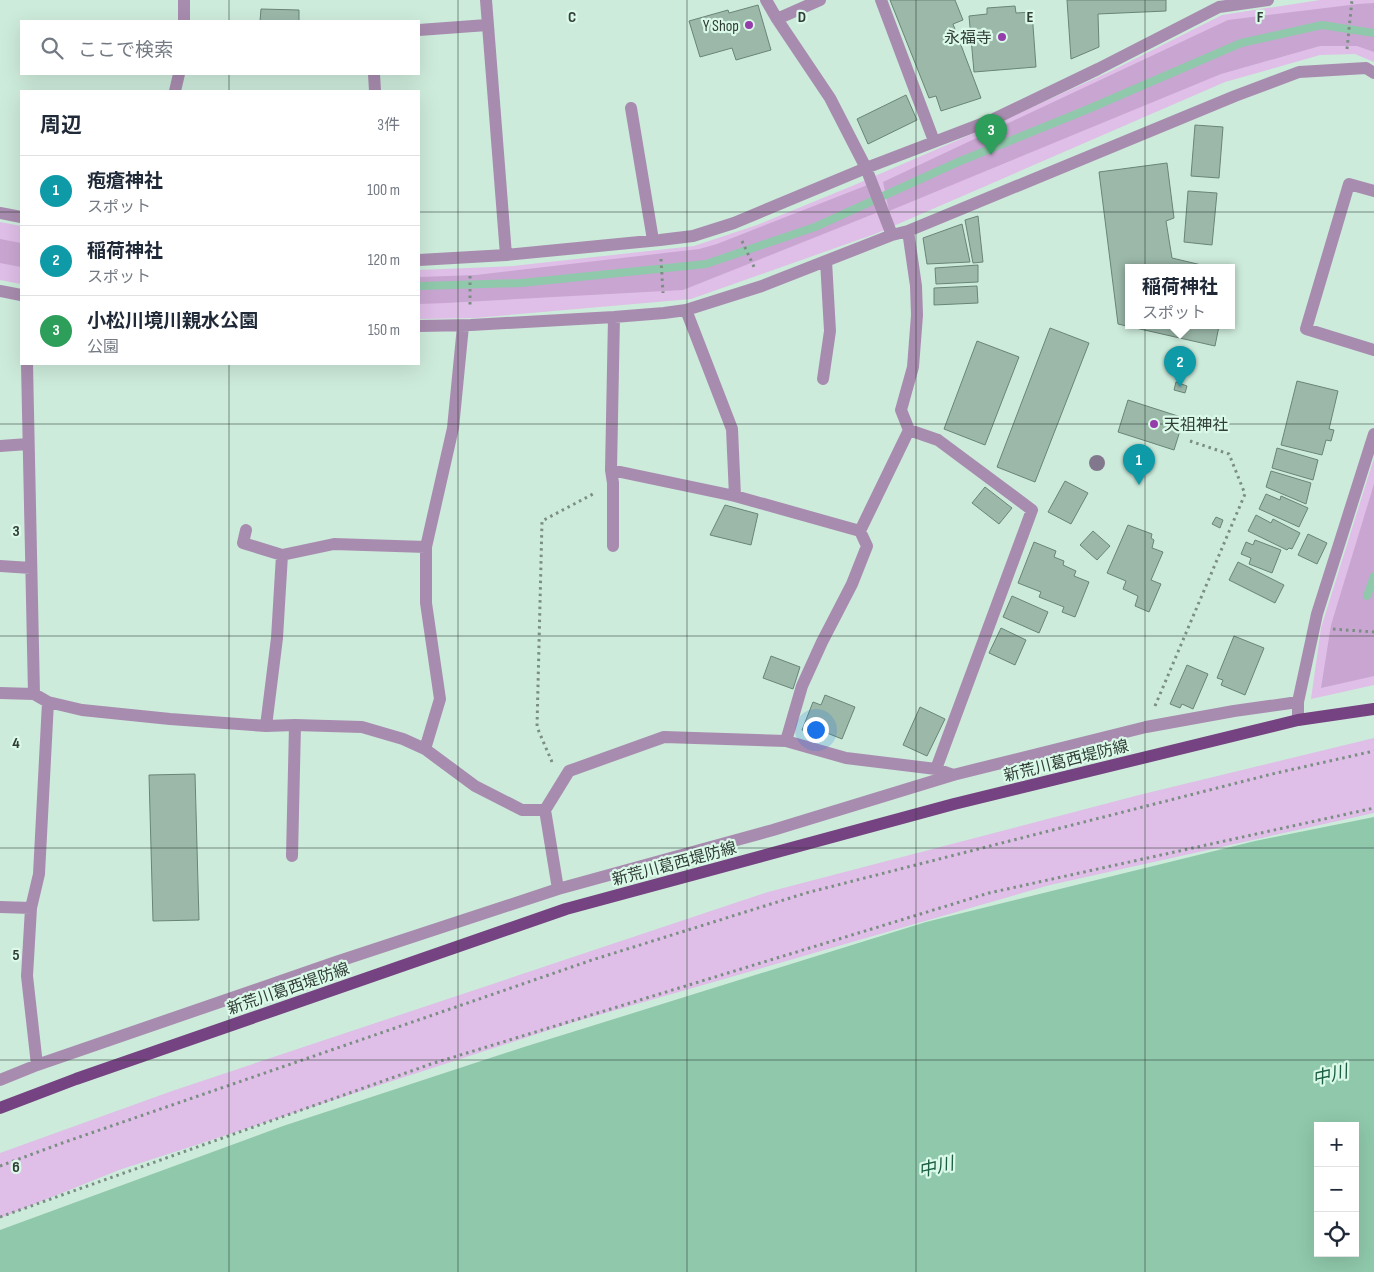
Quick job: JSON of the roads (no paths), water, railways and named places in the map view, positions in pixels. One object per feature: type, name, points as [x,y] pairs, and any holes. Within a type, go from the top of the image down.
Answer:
[{"type":"main road","name":"新荒川葛西堤防線","points":[[0,1108],[76,1079],[566,909],[954,804],[1298,720],[1374,709]]},
{"type":"street","points":[[184,0],[184,20]]},
{"type":"street","points":[[486,0],[506,255]]},
{"type":"street","points":[[766,0],[830,98],[866,168],[892,235]]},
{"type":"street","points":[[777,19],[820,0]]},
{"type":"street","points":[[881,0],[934,141]]},
{"type":"street","points":[[420,260],[506,255],[693,236],[734,223],[866,168],[994,119],[1098,69],[1218,3],[1268,0]]},
{"type":"street","points":[[420,30],[488,25]]},
{"type":"street","points":[[420,326],[614,318],[686,310],[762,286],[892,235],[908,231],[1281,78],[1299,72],[1366,68],[1374,73]]},
{"type":"street","points":[[175,90],[179,75]]},
{"type":"street","points":[[374,75],[375,90]]},
{"type":"street","points":[[631,108],[656,240]]},
{"type":"street","points":[[1374,191],[1349,184],[1306,329],[1374,350]]},
{"type":"street","points":[[0,213],[20,217]]},
{"type":"street","points":[[860,531],[908,430],[901,410],[913,367],[917,314],[916,286],[908,231]]},
{"type":"street","points":[[823,379],[830,331],[826,261]]},
{"type":"street","points":[[0,291],[20,294]]},
{"type":"street","points":[[686,310],[732,429],[735,496]]},
{"type":"street","points":[[613,546],[613,483],[611,470],[614,318]]},
{"type":"street","points":[[425,749],[440,700],[426,603],[426,547],[453,428],[467,325]]},
{"type":"street","points":[[26,365],[34,694]]},
{"type":"street","points":[[908,430],[938,440],[1032,510],[936,769]]},
{"type":"street","points":[[1298,720],[1298,702],[1317,614],[1374,434]]},
{"type":"street","points":[[0,446],[28,444]]},
{"type":"street","points":[[611,470],[735,496],[860,531],[867,546],[852,584],[802,686],[786,741]]},
{"type":"street","points":[[246,530],[243,543],[282,555],[334,544],[426,547]]},
{"type":"street","points":[[266,726],[277,638],[282,555]]},
{"type":"street","points":[[0,566],[31,568]]},
{"type":"street","points":[[0,693],[34,694],[48,702],[82,710],[170,720],[266,726],[362,727],[403,739],[425,749],[475,786],[522,810],[545,810]]},
{"type":"street","points":[[37,1065],[28,976],[31,908],[38,874],[48,702]]},
{"type":"street","points":[[0,1080],[37,1065],[326,965],[558,889],[773,830],[953,775],[1146,727],[1234,711],[1298,702]]},
{"type":"street","points":[[292,856],[295,725]]},
{"type":"street","points":[[558,889],[545,810],[569,771],[664,737],[786,741],[846,758],[936,769],[953,775]]},
{"type":"street","points":[[0,908],[31,908]]},
{"type":"water","name":"中川","points":[[1374,817],[1374,1272],[0,1272],[0,1230],[283,1126],[524,1047],[926,922],[1255,841]]},
{"type":"waterway","points":[[420,286],[521,283],[706,264],[815,227],[958,162],[1086,110],[1241,43],[1322,25],[1374,33]]},
{"type":"waterway","points":[[1367,596],[1374,576]]},
{"type":"place","name":"Y Shop","points":[[749,25]]},
{"type":"place","name":"永福寺","points":[[1002,37]]},
{"type":"place","name":"小松川境川親水公園","points":[[991,155]]},
{"type":"place","name":"稲荷神社","points":[[1180,387]]},
{"type":"place","name":"天祖神社","points":[[1154,424]]},
{"type":"place","name":"疱瘡神社","points":[[1139,485]]}]
